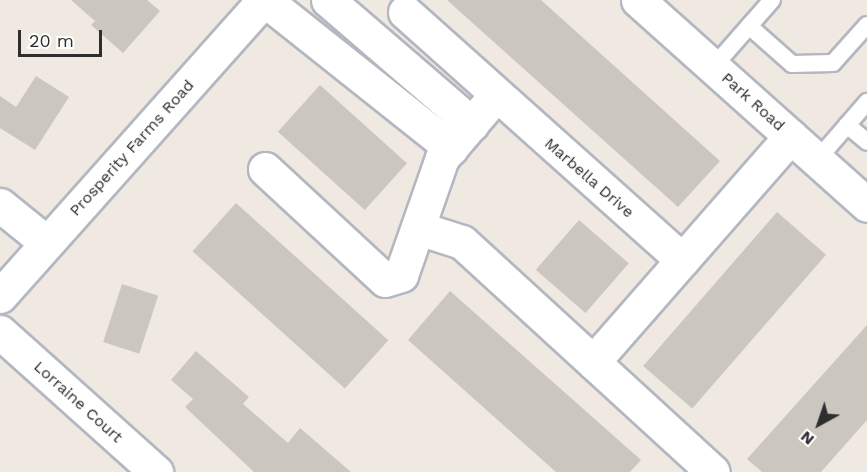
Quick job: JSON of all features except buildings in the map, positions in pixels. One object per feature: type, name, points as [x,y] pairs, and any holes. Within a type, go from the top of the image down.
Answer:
[{"type":"street","points":[[265,0],[451,148]]},
{"type":"street","name":"Prosperity Farms Road","points":[[0,296],[265,0]]},
{"type":"street","points":[[328,0],[472,124]]},
{"type":"street","name":"Park Road","points":[[638,0],[867,205]]},
{"type":"street","name":"Marbella Drive","points":[[405,12],[682,260]]},
{"type":"street","points":[[266,169],[385,280],[401,275],[442,158],[496,95]]},
{"type":"street","points":[[593,362],[791,136]]},
{"type":"street","points":[[0,205],[47,243]]},
{"type":"street","points":[[417,228],[462,242],[712,472]]},
{"type":"street","name":"Lorraine Court","points":[[0,332],[156,472]]},
{"type":"lane","points":[[714,66],[772,0]]},
{"type":"lane","points":[[749,26],[792,64],[833,63],[867,25]]},
{"type":"lane","points":[[817,160],[867,102]]},
{"type":"lane","points":[[847,125],[867,142]]}]
